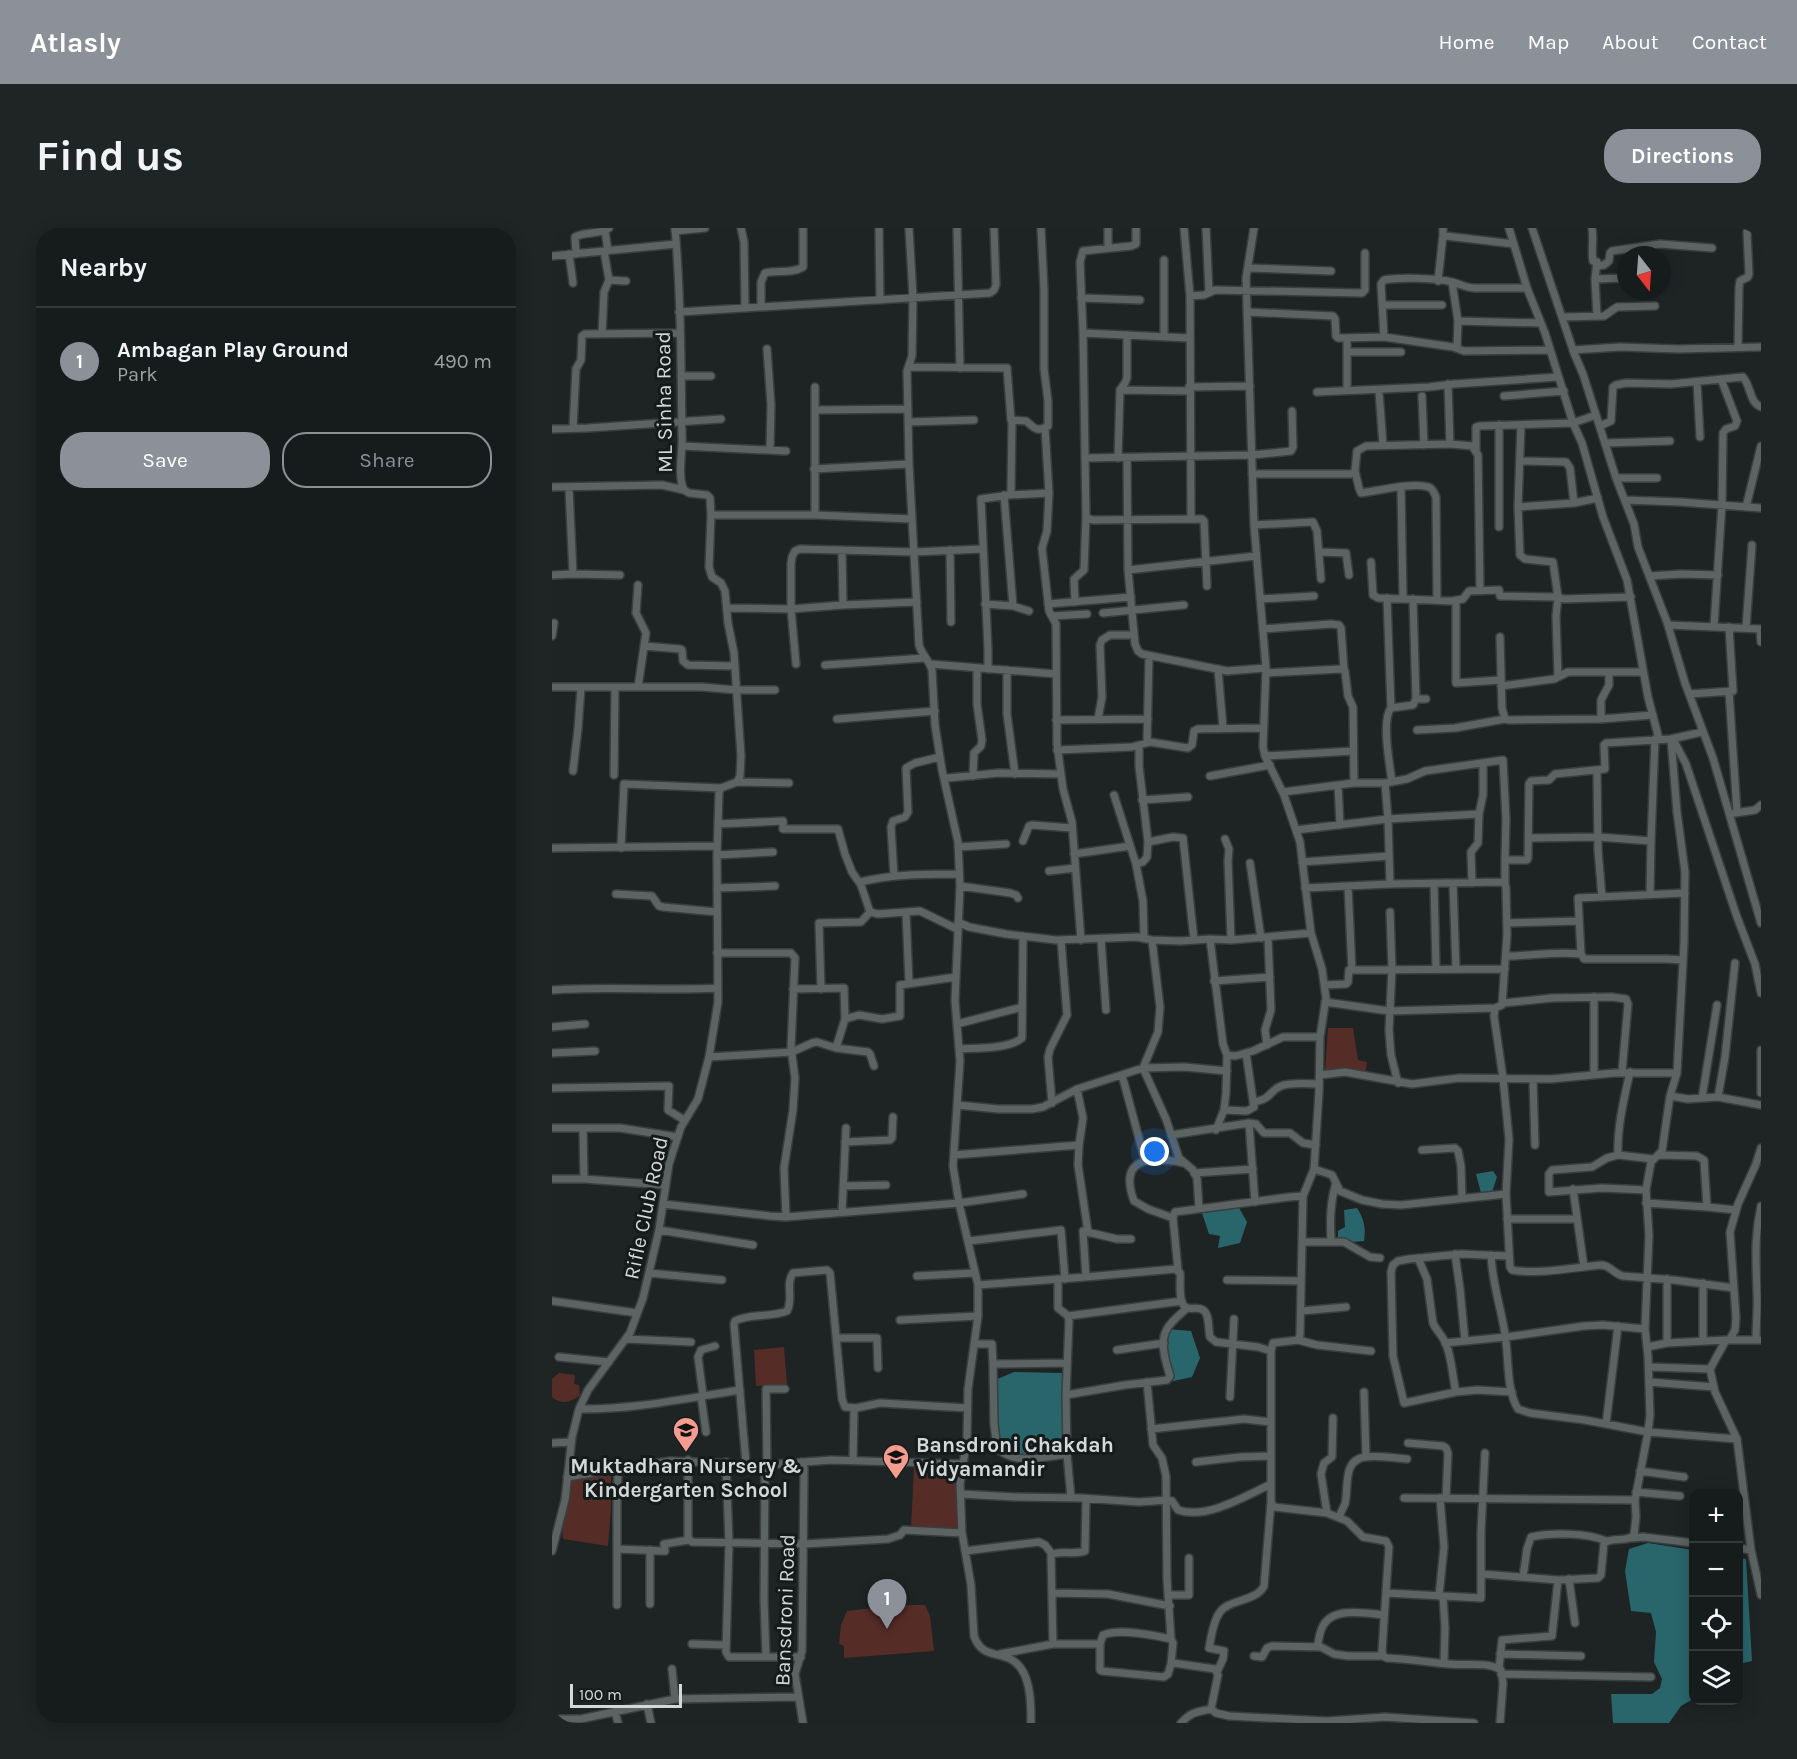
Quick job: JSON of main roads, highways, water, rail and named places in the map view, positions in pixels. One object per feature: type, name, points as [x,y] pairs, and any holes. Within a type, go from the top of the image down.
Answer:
[{"type":"water","points":[[1493,1171],[1497,1177],[1491,1195],[1481,1193],[1476,1174]]},
{"type":"water","points":[[1238,1206],[1247,1222],[1240,1243],[1218,1248],[1220,1236],[1209,1234],[1202,1213]]},
{"type":"water","points":[[1357,1208],[1364,1224],[1364,1241],[1338,1243],[1338,1231],[1345,1227],[1344,1210]]},
{"type":"water","points":[[1167,1329],[1191,1331],[1200,1358],[1192,1377],[1169,1382],[1162,1349]]},
{"type":"water","points":[[1014,1372],[1062,1373],[1062,1437],[1048,1452],[1017,1457],[1001,1450],[995,1380]]},
{"type":"water","points":[[1648,1543],[1689,1549],[1689,1701],[1681,1706],[1669,1723],[1613,1723],[1611,1694],[1652,1694],[1660,1688],[1662,1679],[1654,1662],[1656,1632],[1651,1613],[1631,1611],[1625,1571],[1629,1549]]},
{"type":"water","points":[[1743,1559],[1746,1559],[1752,1661],[1743,1663]]},
{"type":"place","name":"Muktadhara Nursery & Kindergarten School","points":[[686,1453]]},
{"type":"place","name":"Bansdroni Chakdah Vidyamandir","points":[[896,1480]]},
{"type":"place","name":"Ambagan Play Ground","points":[[887,1629]]}]
